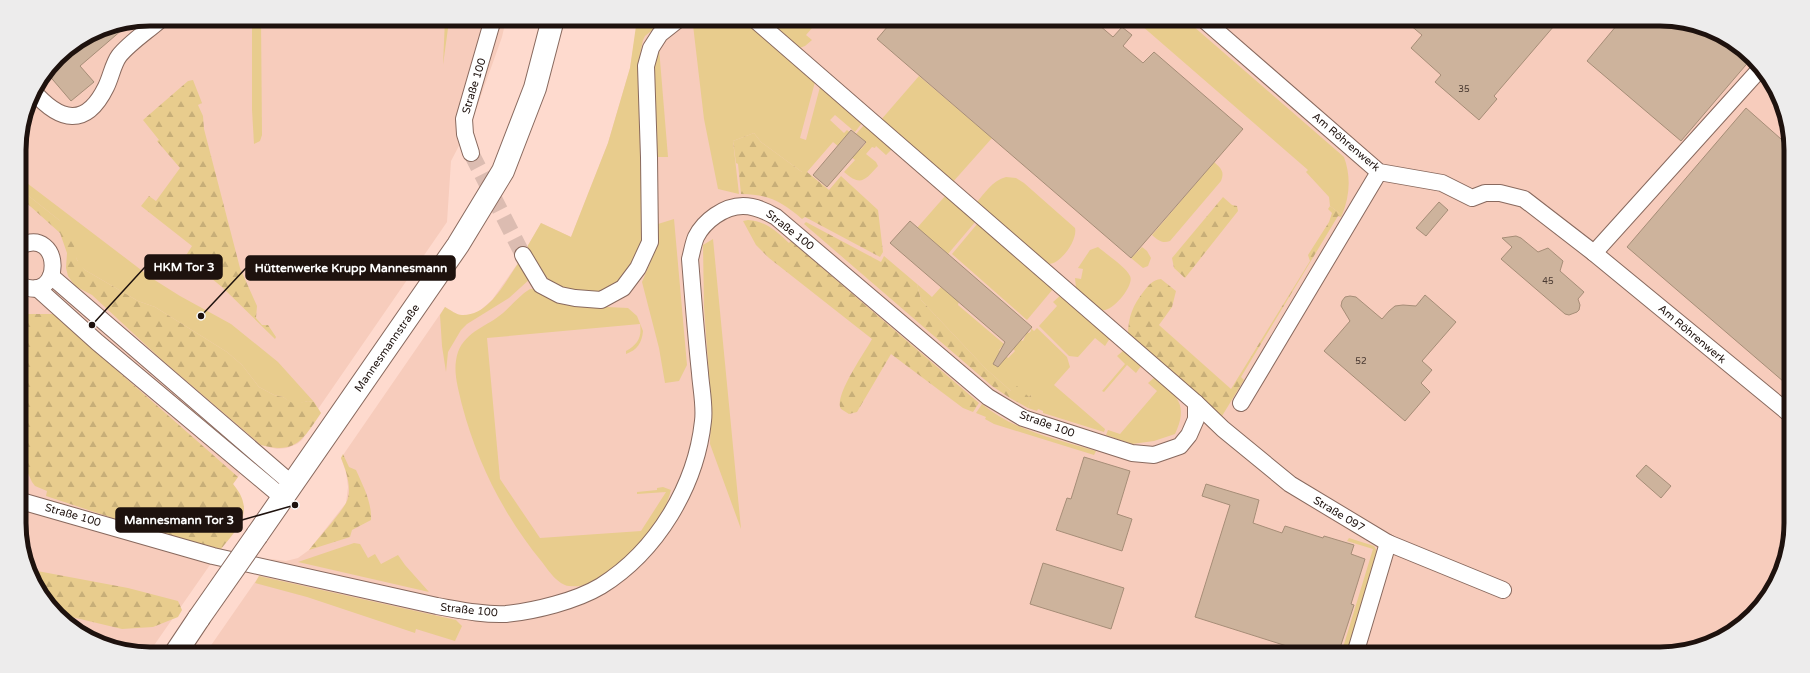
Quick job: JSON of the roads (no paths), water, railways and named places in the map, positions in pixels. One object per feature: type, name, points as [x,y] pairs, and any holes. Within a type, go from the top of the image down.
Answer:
[{"type":"main road","name":"Mannesmannstraße","points":[[180,647],[458,245],[503,170],[535,88],[551,26]]},
{"type":"street","points":[[38,96],[53,111],[68,116],[80,116],[93,108],[100,98],[106,88],[119,56],[154,26]]},
{"type":"street","name":"Straße 100","points":[[471,152],[465,134],[464,119],[491,26]]},
{"type":"street","points":[[523,255],[541,285],[560,295],[576,298],[601,300],[623,288],[638,268],[650,242],[646,66],[651,48],[660,34],[671,26]]},
{"type":"street","points":[[762,26],[1196,403]]},
{"type":"street","name":"Am Röhrenwerk","points":[[1211,26],[1379,172],[1442,183],[1472,198],[1485,192],[1500,193],[1524,199],[1594,253],[1784,410]]},
{"type":"street","points":[[1594,253],[1757,73]]},
{"type":"street","points":[[1241,403],[1379,172]]},
{"type":"street","name":"Straße 100","points":[[26,502],[213,556],[437,606],[471,612],[505,614],[536,609],[566,601],[601,586],[632,562],[660,531],[681,497],[696,459],[703,420],[690,258],[695,238],[705,223],[723,211],[743,206],[762,209],[776,217],[988,397],[1023,418],[1132,453],[1154,455],[1180,446],[1189,435],[1196,419],[1196,403]]},
{"type":"street","points":[[26,243],[42,246],[52,256],[54,270],[47,281],[37,288],[26,287]]},
{"type":"street","points":[[51,276],[287,491]]},
{"type":"street","points":[[37,288],[97,342],[287,491]]},
{"type":"street","name":"Straße 097","points":[[1196,403],[1224,429],[1290,484],[1388,543],[1503,590]]},
{"type":"street","points":[[1358,647],[1388,543]]},
{"type":"tunnel","points":[[471,153],[523,255]]},
{"type":"place","name":"Hüttenwerke Krupp Mannesmann","points":[[201,316]]},
{"type":"place","name":"HKM Tor 3","points":[[92,325]]},
{"type":"place","name":"Mannesmann Tor 3","points":[[295,505]]}]
